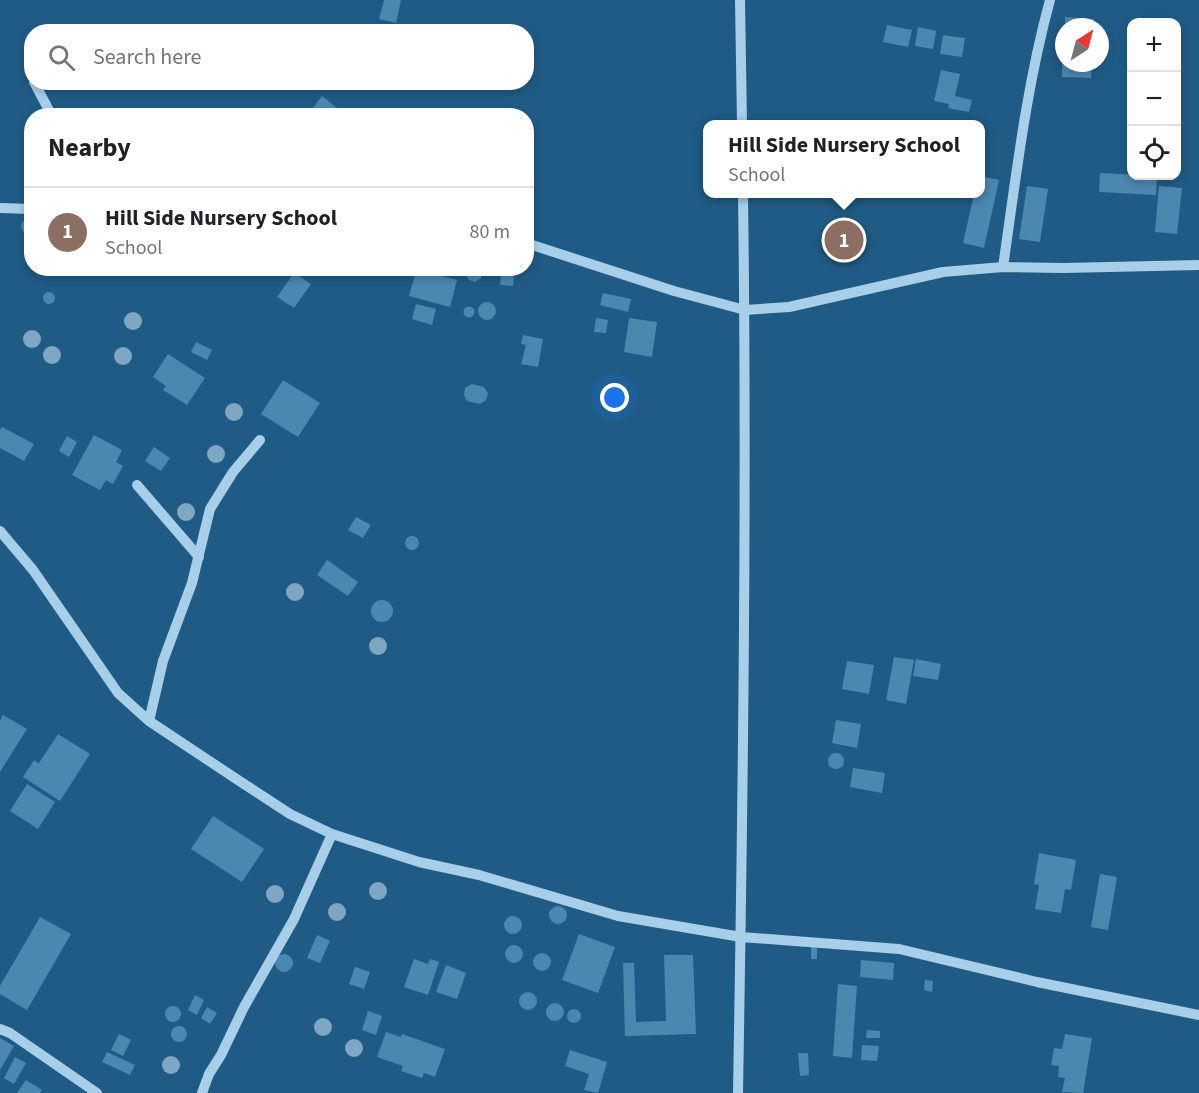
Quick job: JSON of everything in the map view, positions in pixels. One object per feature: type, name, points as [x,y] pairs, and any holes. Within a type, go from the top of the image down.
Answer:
[{"type":"street","points":[[740,0],[742,120]]},
{"type":"street","points":[[1004,267],[1024,117],[1050,0]]},
{"type":"street","points":[[38,90],[48,108]]},
{"type":"street","points":[[738,1093],[745,310],[743,198]]},
{"type":"street","points":[[0,208],[24,209]]},
{"type":"street","points":[[534,246],[674,291],[745,310],[789,307],[943,272],[1004,267],[1199,265]]},
{"type":"street","points":[[149,721],[163,661],[192,583],[210,509],[233,472],[260,441]]},
{"type":"street","points":[[137,485],[199,557]]},
{"type":"street","points":[[0,531],[33,570],[118,693],[149,721],[290,814],[332,834],[419,862],[479,875],[618,916],[741,937],[899,949],[1037,982],[1199,1015]]},
{"type":"street","points":[[202,1093],[209,1074],[221,1055],[244,1007],[294,919],[332,834]]},
{"type":"street","points":[[0,1029],[10,1033],[97,1093]]},
{"type":"building","points":[[384,0],[401,0],[396,23],[379,19]]},
{"type":"building","points":[[887,25],[912,30],[908,47],[883,42]]},
{"type":"building","points":[[918,27],[936,31],[933,49],[915,46]]},
{"type":"building","points":[[943,35],[965,38],[962,57],[940,54]]},
{"type":"building","points":[[941,70],[960,74],[955,96],[972,100],[969,112],[948,108],[949,104],[934,101]]},
{"type":"building","points":[[1062,72],[1091,72],[1091,78],[1062,77]]},
{"type":"building","points":[[322,96],[337,108],[313,108]]},
{"type":"building","points":[[1100,173],[1127,174],[1127,180],[1157,180],[1156,195],[1099,192]]},
{"type":"building","points":[[985,177],[999,180],[984,248],[963,243],[973,198],[985,198]]},
{"type":"building","points":[[1027,186],[1048,189],[1040,242],[1019,239]]},
{"type":"building","points":[[1159,186],[1182,188],[1177,234],[1155,232]]},
{"type":"building","points":[[24,221],[24,233],[21,228]]},
{"type":"building","points":[[292,276],[299,276],[311,284],[294,308],[277,297]]},
{"type":"building","points":[[415,276],[442,276],[457,280],[450,307],[409,296]]},
{"type":"building","points":[[467,276],[481,276],[475,282],[469,280]]},
{"type":"building","points":[[501,276],[514,276],[513,286],[500,285]]},
{"type":"building","points":[[51,292],[54,293],[54,303],[47,304],[44,303],[43,296],[44,293]]},
{"type":"building","points":[[603,293],[631,299],[628,312],[600,305]]},
{"type":"building","points":[[487,302],[493,305],[496,311],[493,317],[487,320],[481,317],[478,311],[481,305]]},
{"type":"building","points":[[416,304],[436,309],[432,325],[412,319]]},
{"type":"building","points":[[469,306],[475,312],[469,318],[463,312]]},
{"type":"building","points":[[596,318],[608,320],[606,333],[594,332]]},
{"type":"building","points":[[629,318],[657,322],[652,357],[624,352]]},
{"type":"building","points":[[523,335],[543,339],[538,367],[521,364],[526,345],[521,344]]},
{"type":"building","points":[[196,342],[212,350],[207,360],[191,352]]},
{"type":"building","points":[[168,354],[205,378],[187,405],[163,390],[166,386],[153,377]]},
{"type":"building","points":[[283,380],[320,403],[298,437],[261,414]]},
{"type":"building","points":[[472,384],[484,387],[488,393],[486,400],[480,404],[467,401],[464,395],[465,388]]},
{"type":"building","points":[[2,427],[34,444],[24,461],[0,448]]},
{"type":"building","points":[[94,435],[122,450],[116,462],[123,466],[113,484],[106,480],[100,490],[72,475]]},
{"type":"building","points":[[67,436],[77,442],[69,457],[59,451]]},
{"type":"building","points":[[154,447],[170,458],[161,471],[145,461]]},
{"type":"building","points":[[356,517],[371,525],[363,538],[348,530]]},
{"type":"building","points":[[409,536],[415,536],[419,543],[415,550],[409,550],[405,546],[405,540]]},
{"type":"building","points":[[327,560],[358,582],[348,596],[317,575]]},
{"type":"building","points":[[382,600],[390,603],[393,611],[390,619],[382,622],[374,619],[371,611],[374,603]]},
{"type":"building","points":[[894,657],[914,660],[906,704],[886,700]]},
{"type":"building","points":[[916,659],[941,664],[938,680],[913,676]]},
{"type":"building","points":[[847,661],[874,665],[869,694],[842,689]]},
{"type":"building","points":[[3,715],[27,729],[0,772],[0,721]]},
{"type":"building","points":[[836,720],[861,724],[857,748],[832,743]]},
{"type":"building","points":[[58,734],[90,754],[60,801],[23,777],[34,760],[39,763]]},
{"type":"building","points":[[836,753],[842,755],[844,761],[842,767],[836,769],[830,767],[828,761],[830,755]]},
{"type":"building","points":[[853,768],[885,773],[882,793],[850,787]]},
{"type":"building","points":[[27,784],[55,802],[38,829],[10,811]]},
{"type":"building","points":[[213,816],[264,849],[242,882],[191,849]]},
{"type":"building","points":[[1039,853],[1076,860],[1071,890],[1065,889],[1061,913],[1035,909],[1039,885],[1034,884]]},
{"type":"building","points":[[1100,874],[1117,877],[1108,930],[1091,927]]},
{"type":"building","points":[[554,906],[562,906],[567,911],[565,922],[554,924],[549,919],[549,911]]},
{"type":"building","points":[[509,916],[517,916],[522,921],[520,932],[509,934],[504,929],[504,921]]},
{"type":"building","points":[[40,917],[71,934],[27,1010],[0,994],[0,986]]},
{"type":"building","points":[[579,934],[615,947],[598,993],[562,980]]},
{"type":"building","points":[[317,935],[330,941],[320,963],[307,958]]},
{"type":"building","points":[[514,945],[522,950],[523,954],[518,962],[514,963],[506,958],[505,954],[510,946]]},
{"type":"building","points":[[811,947],[817,947],[817,959],[811,959]]},
{"type":"building","points":[[538,953],[546,953],[551,958],[549,969],[538,971],[533,966],[533,958]]},
{"type":"building","points":[[280,954],[288,954],[293,959],[291,970],[280,972],[275,967],[275,959]]},
{"type":"building","points":[[664,955],[693,955],[696,1034],[625,1036],[623,963],[634,963],[636,1022],[666,1021]]},
{"type":"building","points":[[414,959],[428,964],[430,959],[439,962],[428,995],[404,987]]},
{"type":"building","points":[[861,960],[894,963],[893,980],[860,977]]},
{"type":"building","points":[[446,965],[466,973],[457,999],[436,992]]},
{"type":"building","points":[[355,967],[370,972],[364,989],[349,984]]},
{"type":"building","points":[[925,980],[933,981],[932,992],[924,990]]},
{"type":"building","points":[[838,984],[857,986],[852,1058],[833,1056]]},
{"type":"building","points":[[528,992],[534,995],[537,1001],[534,1007],[528,1010],[522,1007],[519,1001],[522,995]]},
{"type":"building","points":[[195,995],[204,1000],[197,1015],[188,1010]]},
{"type":"building","points":[[551,1003],[559,1003],[564,1008],[562,1019],[551,1021],[546,1016],[546,1008]]},
{"type":"building","points":[[173,1006],[181,1014],[173,1022],[165,1014]]},
{"type":"building","points":[[207,1007],[217,1013],[210,1024],[201,1018]]},
{"type":"building","points":[[571,1009],[577,1009],[581,1016],[577,1023],[571,1023],[567,1019],[567,1013]]},
{"type":"building","points":[[368,1011],[382,1016],[376,1035],[362,1030]]},
{"type":"building","points":[[179,1026],[185,1028],[187,1034],[185,1040],[179,1042],[173,1040],[171,1034],[173,1028]]},
{"type":"building","points":[[867,1030],[880,1031],[880,1038],[866,1038]]},
{"type":"building","points":[[386,1032],[401,1037],[402,1034],[445,1049],[435,1077],[424,1073],[422,1078],[401,1071],[403,1066],[377,1057]]},
{"type":"building","points":[[119,1034],[131,1040],[123,1056],[111,1050]]},
{"type":"building","points":[[1065,1034],[1092,1038],[1083,1093],[1062,1092],[1065,1078],[1058,1077],[1059,1066],[1051,1065],[1054,1048],[1062,1049]]},
{"type":"building","points":[[0,1038],[14,1046],[0,1070]]},
{"type":"building","points":[[862,1045],[879,1046],[877,1061],[861,1060]]},
{"type":"building","points":[[570,1050],[607,1062],[598,1093],[584,1090],[589,1074],[565,1066]]},
{"type":"building","points":[[107,1052],[135,1065],[130,1075],[102,1062]]},
{"type":"building","points":[[798,1053],[808,1053],[809,1075],[800,1076]]},
{"type":"building","points":[[15,1057],[26,1063],[14,1084],[4,1078]]},
{"type":"building","points":[[26,1080],[42,1090],[40,1093],[17,1093]]},
{"type":"place","name":"Hill Side Nursery School","points":[[844,240]]}]
